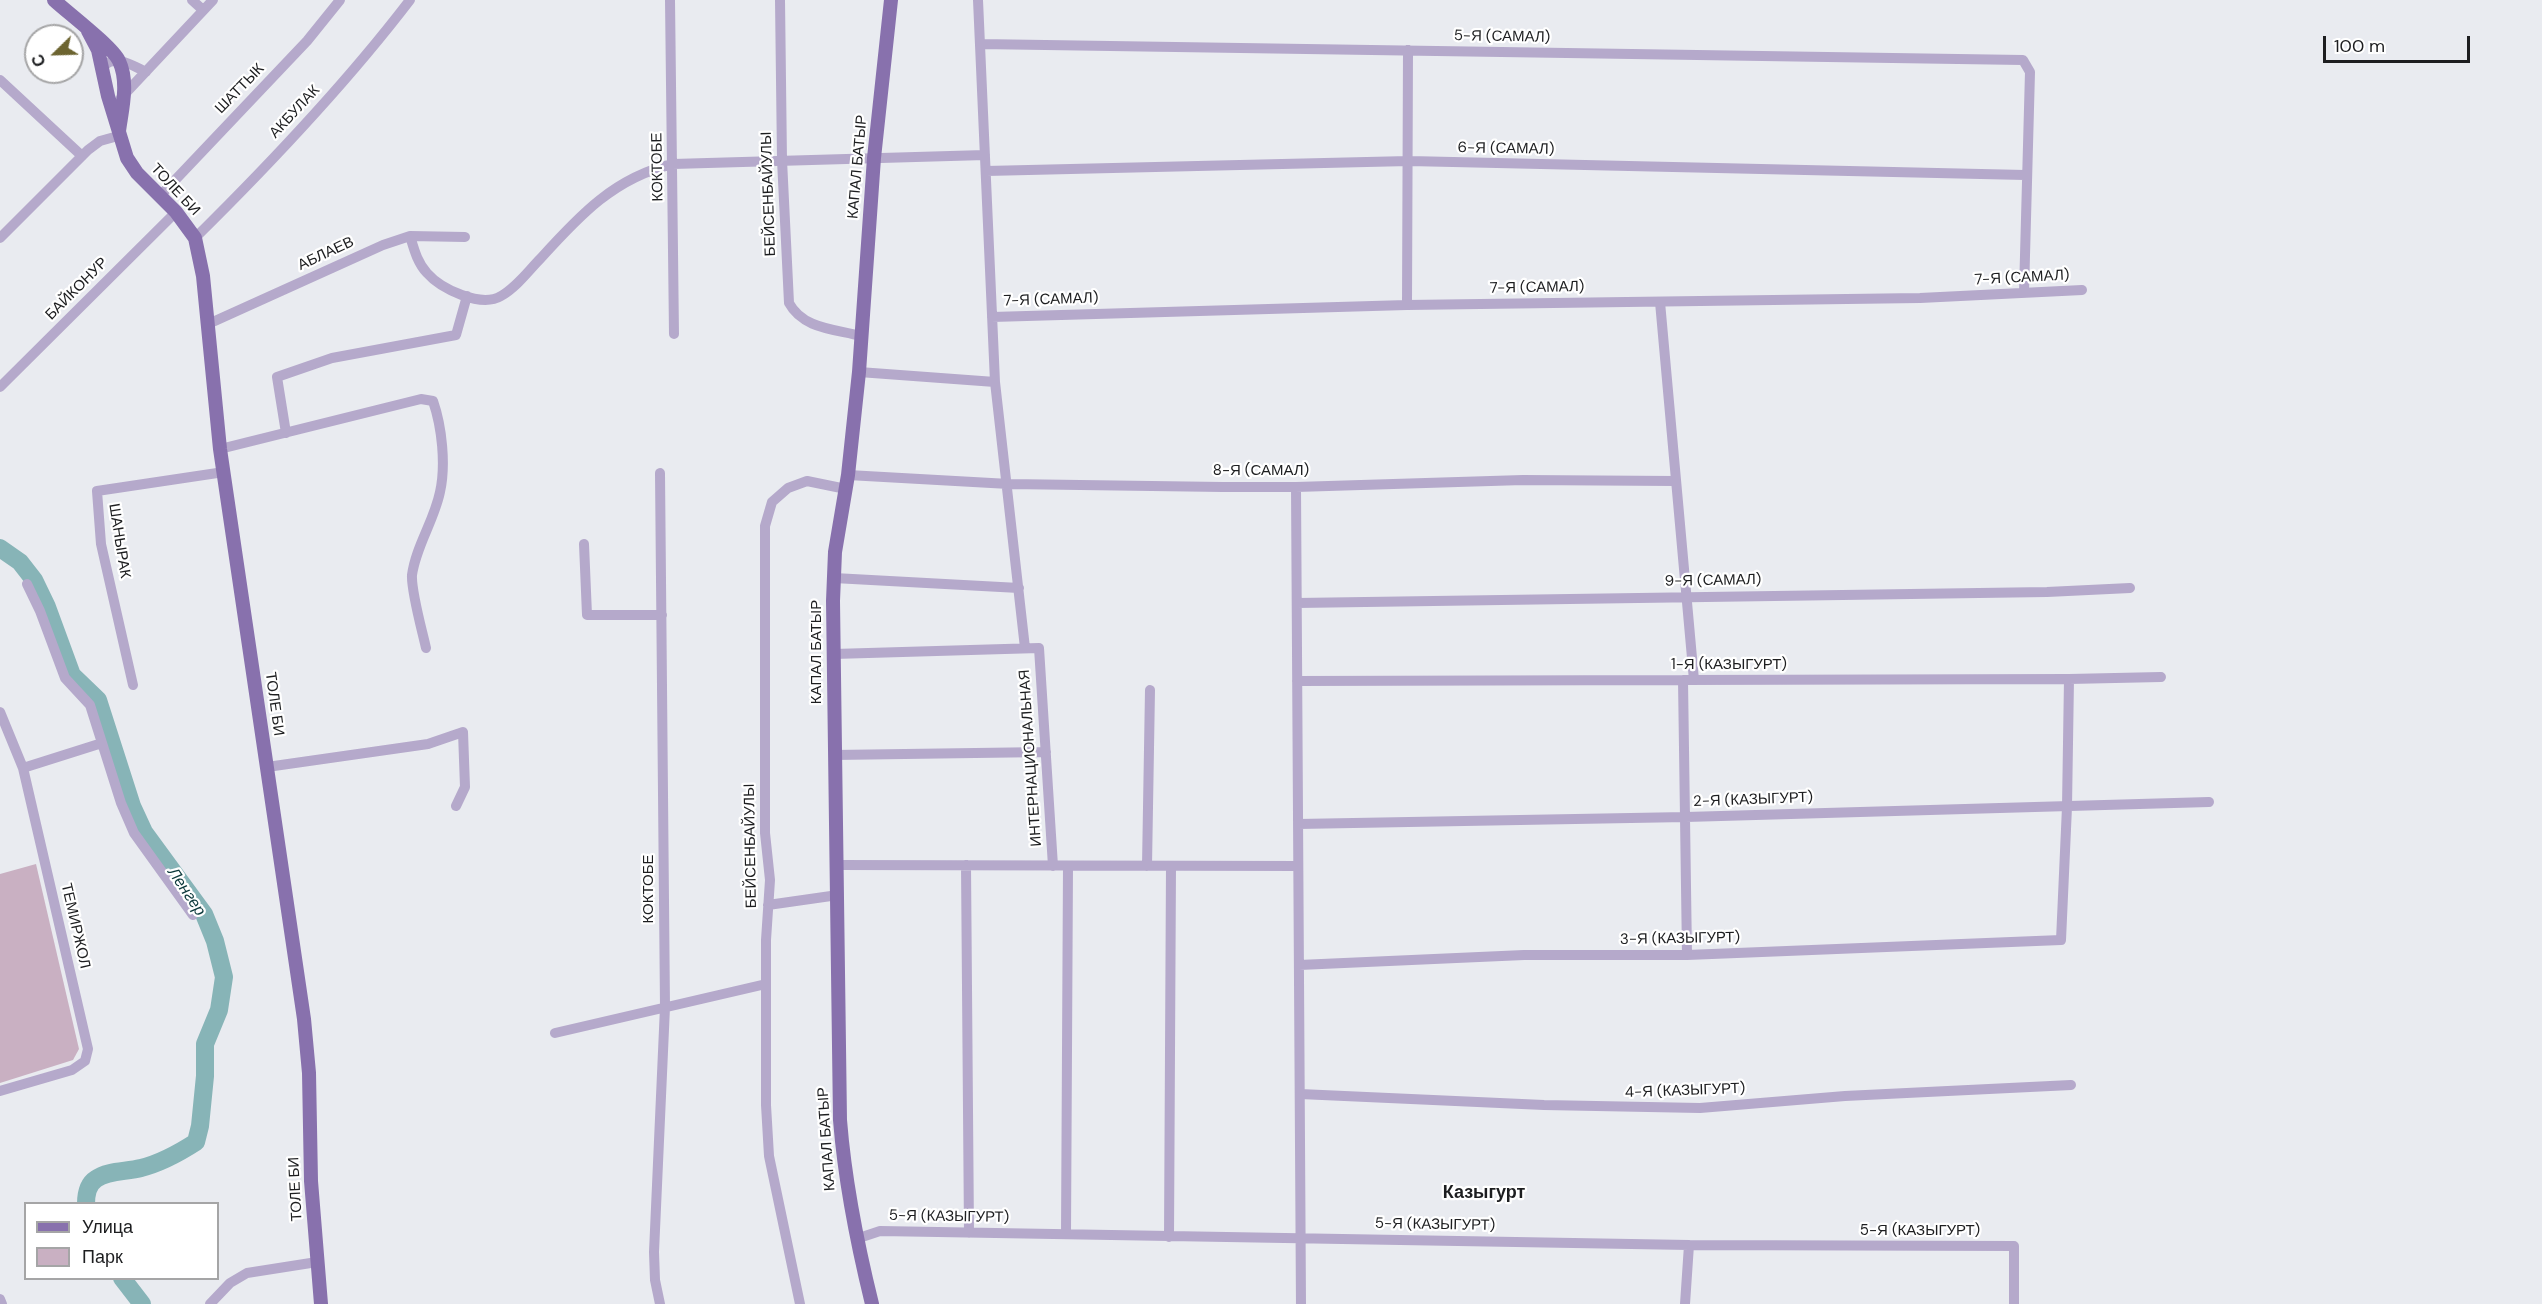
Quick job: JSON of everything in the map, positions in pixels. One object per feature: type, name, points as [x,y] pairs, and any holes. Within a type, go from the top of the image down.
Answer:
[{"type":"main road","name":"ТОЛЕ БИ","points":[[54,0],[119,60]]},
{"type":"main road","name":"КАПАЛ БАТЫР","points":[[872,1304],[856,1239],[845,1180],[840,1120],[838,865],[834,755],[834,578],[835,552],[848,475],[860,372],[874,158],[891,0]]},
{"type":"main road","name":"ТОЛЕ БИ","points":[[88,31],[98,50],[118,136],[128,158],[137,173],[176,212],[195,238],[203,276],[206,325],[220,449],[304,1019],[309,1072],[311,1181],[321,1304]]},
{"type":"main road","points":[[118,136],[124,98],[119,60]]},
{"type":"street","points":[[192,0],[203,10]]},
{"type":"street","points":[[108,96],[124,98],[213,0]]},
{"type":"street","name":"ШАТТЫК","points":[[159,197],[307,41],[340,0]]},
{"type":"street","name":"АКБУЛАК","points":[[195,238],[234,200],[364,60],[410,0]]},
{"type":"street","name":"КОКТОБЕ","points":[[670,0],[674,334]]},
{"type":"street","name":"БЕЙСЕНБАЙУЛЫ","points":[[780,0],[782,160],[789,303],[795,315],[806,322],[861,336]]},
{"type":"street","points":[[834,654],[1025,648],[1009,484],[995,382],[978,0]]},
{"type":"street","name":"5-Я (САМАЛ)","points":[[980,44],[2023,60],[2030,72],[2025,175]]},
{"type":"street","points":[[1407,305],[1408,50]]},
{"type":"street","points":[[103,67],[106,63],[119,60],[146,72]]},
{"type":"street","points":[[0,80],[82,156]]},
{"type":"street","points":[[0,238],[82,156],[100,141],[118,136]]},
{"type":"street","points":[[410,236],[418,260],[432,278],[467,296],[485,301],[501,296],[510,290],[588,208],[609,192],[639,176],[673,164],[985,155]]},
{"type":"street","name":"6-Я (САМАЛ)","points":[[986,171],[1409,161],[2025,175]]},
{"type":"street","points":[[2024,292],[2025,175]]},
{"type":"street","name":"БАЙКОНУР","points":[[0,387],[176,212]]},
{"type":"street","name":"АБЛАЕВ","points":[[206,325],[383,244],[410,236],[465,237]]},
{"type":"street","name":"7-Я (САМАЛ)","points":[[992,317],[1407,305],[1920,298],[2082,290]]},
{"type":"street","points":[[286,433],[277,377],[332,358],[456,335],[467,296]]},
{"type":"street","points":[[1660,302],[1686,596],[1687,955]]},
{"type":"street","points":[[860,372],[995,382]]},
{"type":"street","points":[[220,449],[421,399],[433,401],[437,414],[442,467],[440,493],[418,550],[412,577],[426,648]]},
{"type":"street","name":"ШАНЫРАК","points":[[133,685],[101,544],[97,491],[224,472]]},
{"type":"street","name":"КОКТОБЕ","points":[[660,473],[665,1007],[654,1252],[655,1280],[660,1304]]},
{"type":"street","name":"8-Я (САМАЛ)","points":[[848,475],[1009,484],[1296,487],[1523,480],[1675,481]]},
{"type":"street","name":"БЕЙСЕНБАЙУЛЫ","points":[[800,1304],[769,1156],[766,1105],[766,984],[770,880],[765,833],[765,526],[772,502],[788,488],[807,481],[846,489]]},
{"type":"street","points":[[1296,487],[1301,1304]]},
{"type":"street","points":[[584,544],[587,615],[662,615]]},
{"type":"street","points":[[834,578],[1019,588]]},
{"type":"street","points":[[27,584],[40,611],[65,678],[90,705],[121,802],[134,833],[193,915]]},
{"type":"street","name":"9-Я (САМАЛ)","points":[[1297,603],[2047,592],[2130,588]]},
{"type":"street","name":"ИНТЕРНАЦИОНАЛЬНАЯ","points":[[1025,648],[1039,648],[1053,866]]},
{"type":"street","name":"1-Я (КАЗЫГУРТ)","points":[[1297,681],[2161,677]]},
{"type":"street","points":[[2067,807],[2069,679]]},
{"type":"street","points":[[1147,866],[1150,690]]},
{"type":"street","name":"ТЕМИРЖОЛ","points":[[0,712],[23,768],[88,1050],[86,1061],[72,1070],[0,1091]]},
{"type":"street","points":[[267,768],[428,744],[463,732],[465,787],[456,806]]},
{"type":"street","points":[[23,768],[102,743]]},
{"type":"street","points":[[834,755],[1046,752]]},
{"type":"street","name":"2-Я (КАЗЫГУРТ)","points":[[1298,824],[1686,817],[2209,802]]},
{"type":"street","name":"3-Я (КАЗЫГУРТ)","points":[[1299,965],[1524,955],[1687,955],[2061,940],[2067,807]]},
{"type":"street","points":[[838,865],[1298,866]]},
{"type":"street","points":[[966,866],[969,1233]]},
{"type":"street","points":[[1066,1234],[1068,866]]},
{"type":"street","points":[[1169,1237],[1171,866]]},
{"type":"street","points":[[768,905],[838,895]]},
{"type":"street","points":[[555,1033],[766,984]]},
{"type":"street","name":"4-Я (КАЗЫГУРТ)","points":[[1300,1094],[1544,1105],[1688,1108],[1845,1096],[2071,1085]]},
{"type":"street","name":"5-Я (КАЗЫГУРТ)","points":[[856,1239],[879,1231],[1689,1245],[2014,1246],[2014,1304]]},
{"type":"street","points":[[1685,1304],[1689,1245]]},
{"type":"street","points":[[210,1304],[230,1283],[247,1273],[317,1262]]},
{"type":"street","points":[[0,1299],[2,1304]]},
{"type":"green space","points":[[36,864],[79,1049],[73,1060],[0,1083],[0,874]]},
{"type":"waterway","name":"Ленгер","points":[[0,548],[20,562],[34,580],[47,607],[72,675],[98,700],[132,806],[144,832],[204,914],[215,941],[224,977],[219,1010],[205,1044],[205,1076],[200,1126],[196,1142],[156,1163],[101,1176],[89,1187],[86,1202]]},
{"type":"waterway","name":"Ленгер","points":[[124,1280],[142,1304]]},
{"type":"district","name":"Казыгурт","points":[[1484,1193]]}]
